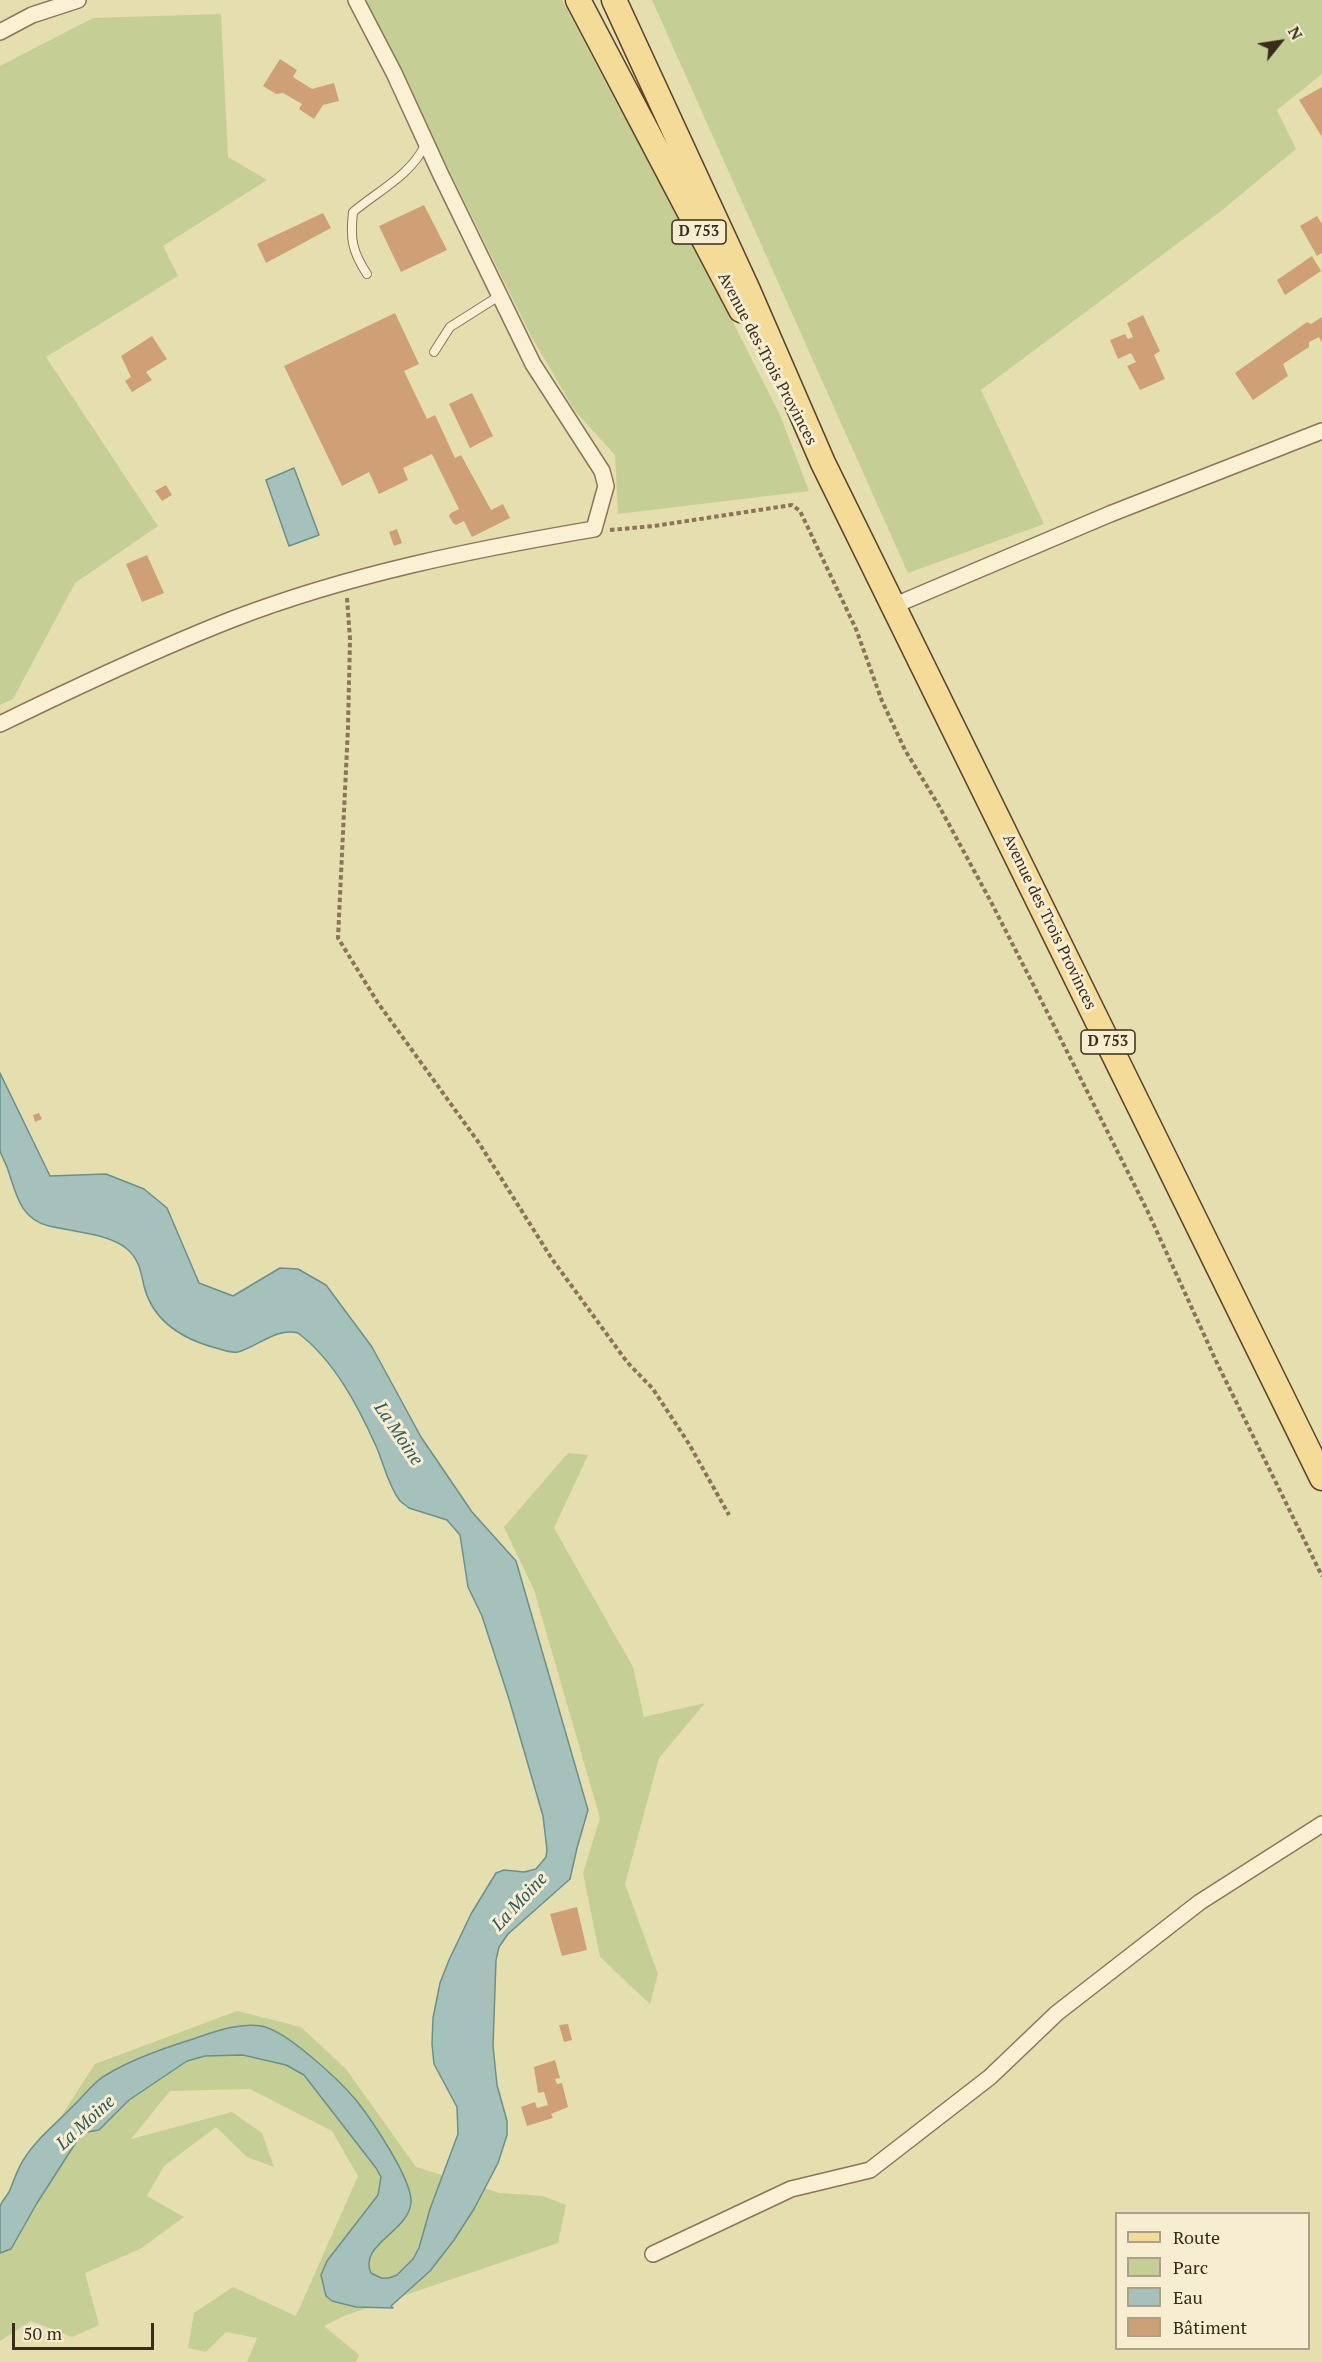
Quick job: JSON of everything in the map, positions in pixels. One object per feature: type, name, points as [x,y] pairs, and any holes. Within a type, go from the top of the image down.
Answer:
[{"type":"main road","name":"Avenue des Trois Provinces","points":[[578,0],[688,212],[824,463]]},
{"type":"main road","name":"Avenue des Trois Provinces","points":[[614,0],[747,288],[824,463],[1322,1478]]},
{"type":"street","points":[[0,32],[32,15],[78,0]]},
{"type":"street","points":[[0,723],[233,619],[344,582],[418,562],[594,529],[606,486],[602,471],[533,364],[394,73],[356,0]]},
{"type":"street","points":[[893,606],[1110,514],[1322,431]]},
{"type":"street","points":[[653,2254],[791,2189],[870,2170],[990,2077],[1057,2013],[1191,1909],[1322,1824]]},
{"type":"lane","points":[[367,274],[355,255],[351,232],[353,212],[404,173],[420,157],[426,144]]},
{"type":"lane","points":[[434,352],[450,327],[499,296]]},
{"type":"path","points":[[594,529],[621,530],[792,505],[800,511],[856,629],[882,701],[905,750],[939,806],[1038,994],[1147,1210],[1216,1363],[1322,1576]]},
{"type":"path","points":[[344,582],[350,608],[350,650],[338,938],[378,1004],[479,1143],[552,1259],[627,1362],[653,1389],[689,1443],[729,1515]]},
{"type":"shaded area","points":[[0,0],[1322,0],[1322,2362],[0,2362]]},
{"type":"green space","points":[[365,0],[562,0],[619,108],[638,135],[780,415],[809,491],[618,514],[615,455],[575,411],[531,336]]},
{"type":"green space","points":[[652,0],[1322,0],[1322,74],[1277,110],[1296,149],[1221,211],[981,390],[1044,524],[908,573]]},
{"type":"green space","points":[[221,14],[228,157],[267,180],[163,246],[178,276],[46,357],[158,526],[75,583],[13,699],[0,705],[0,66],[93,18]]},
{"type":"green space","points":[[568,1453],[588,1455],[554,1528],[633,1667],[644,1717],[705,1703],[659,1758],[625,1884],[658,1974],[650,2004],[600,1957],[583,1873],[600,1818],[534,1590],[504,1527]]},
{"type":"green space","points":[[237,2011],[301,2027],[346,2069],[416,2167],[500,2193],[543,2196],[566,2205],[558,2243],[344,2316],[324,2326],[359,2355],[356,2362],[247,2362],[257,2338],[226,2332],[206,2352],[188,2348],[194,2313],[233,2287],[296,2316],[358,2176],[332,2131],[250,2089],[170,2091],[131,2139],[232,2112],[262,2133],[274,2167],[247,2157],[216,2127],[164,2166],[147,2196],[184,2217],[140,2249],[85,2273],[99,2325],[72,2337],[31,2321],[0,2341],[0,2211],[95,2064]]},
{"type":"water","points":[[294,468],[319,535],[289,546],[266,480]]},
{"type":"water","name":"La Moine","points":[[0,1073],[50,1176],[106,1174],[144,1189],[167,1208],[199,1283],[233,1296],[280,1268],[298,1269],[326,1285],[372,1347],[421,1437],[472,1512],[516,1561],[588,1810],[570,1879],[508,1934],[499,1947],[496,1960],[493,2046],[497,2085],[507,2121],[507,2135],[498,2163],[474,2209],[454,2240],[430,2271],[391,2306],[393,2308],[356,2307],[332,2301],[326,2296],[321,2275],[327,2261],[378,2195],[381,2177],[376,2168],[304,2075],[286,2065],[243,2055],[205,2056],[187,2061],[129,2100],[99,2130],[82,2133],[37,2203],[11,2249],[0,2253],[0,2207],[17,2171],[41,2138],[97,2081],[126,2064],[158,2051],[225,2029],[252,2025],[261,2026],[284,2036],[325,2069],[356,2100],[390,2150],[405,2180],[411,2203],[402,2222],[371,2254],[369,2263],[371,2273],[381,2278],[397,2275],[413,2259],[419,2248],[430,2209],[458,2134],[457,2107],[434,2064],[433,2018],[440,1983],[471,1914],[496,1873],[504,1870],[524,1872],[536,1869],[546,1857],[547,1850],[543,1816],[509,1699],[482,1616],[468,1587],[460,1535],[447,1520],[409,1508],[400,1501],[389,1481],[369,1431],[344,1385],[323,1356],[298,1333],[275,1335],[238,1352],[221,1350],[192,1340],[171,1327],[154,1310],[148,1299],[137,1261],[127,1249],[101,1236],[49,1226],[31,1217],[25,1211],[16,1195],[0,1150]]},
{"type":"building","points":[[280,59],[297,70],[293,77],[312,89],[334,83],[339,101],[323,105],[314,119],[299,109],[302,104],[283,93],[276,94],[263,86]]},
{"type":"building","points":[[1322,87],[1322,137],[1299,100]]},
{"type":"building","points":[[424,205],[447,250],[401,272],[379,226]]},
{"type":"building","points":[[323,213],[331,228],[266,263],[257,244]]},
{"type":"building","points":[[1317,216],[1322,224],[1322,253],[1317,256],[1300,226]]},
{"type":"building","points":[[1312,256],[1321,271],[1285,295],[1277,280]]},
{"type":"building","points":[[395,313],[419,364],[404,371],[427,419],[435,415],[455,458],[461,455],[491,510],[503,504],[510,518],[472,537],[464,521],[456,525],[449,516],[459,509],[432,454],[403,468],[408,480],[379,494],[369,472],[342,486],[284,366]]},
{"type":"building","points":[[1143,315],[1160,351],[1154,355],[1165,379],[1140,390],[1127,366],[1136,362],[1131,353],[1118,359],[1110,340],[1125,334],[1128,339],[1133,337],[1127,323]]},
{"type":"building","points":[[1322,317],[1322,343],[1319,337],[1309,342],[1309,347],[1283,364],[1288,376],[1253,400],[1235,373],[1307,322],[1311,324]]},
{"type":"building","points":[[152,336],[167,359],[146,372],[152,380],[132,392],[125,381],[131,377],[121,356]]},
{"type":"building","points":[[472,393],[493,436],[470,448],[449,404]]},
{"type":"building","points":[[166,485],[172,495],[162,501],[155,491]]},
{"type":"building","points":[[397,529],[402,543],[394,546],[389,532]]},
{"type":"building","points":[[147,555],[164,593],[142,602],[126,564]]},
{"type":"building","points":[[39,1113],[42,1119],[35,1122],[33,1115]]},
{"type":"building","points":[[577,1907],[587,1950],[562,1956],[550,1914]]},
{"type":"building","points":[[568,2024],[572,2040],[564,2042],[559,2025]]},
{"type":"building","points":[[555,2060],[560,2078],[555,2079],[557,2084],[562,2083],[568,2107],[551,2114],[553,2118],[527,2126],[521,2107],[535,2102],[537,2108],[548,2105],[544,2092],[538,2093],[534,2067]]}]
